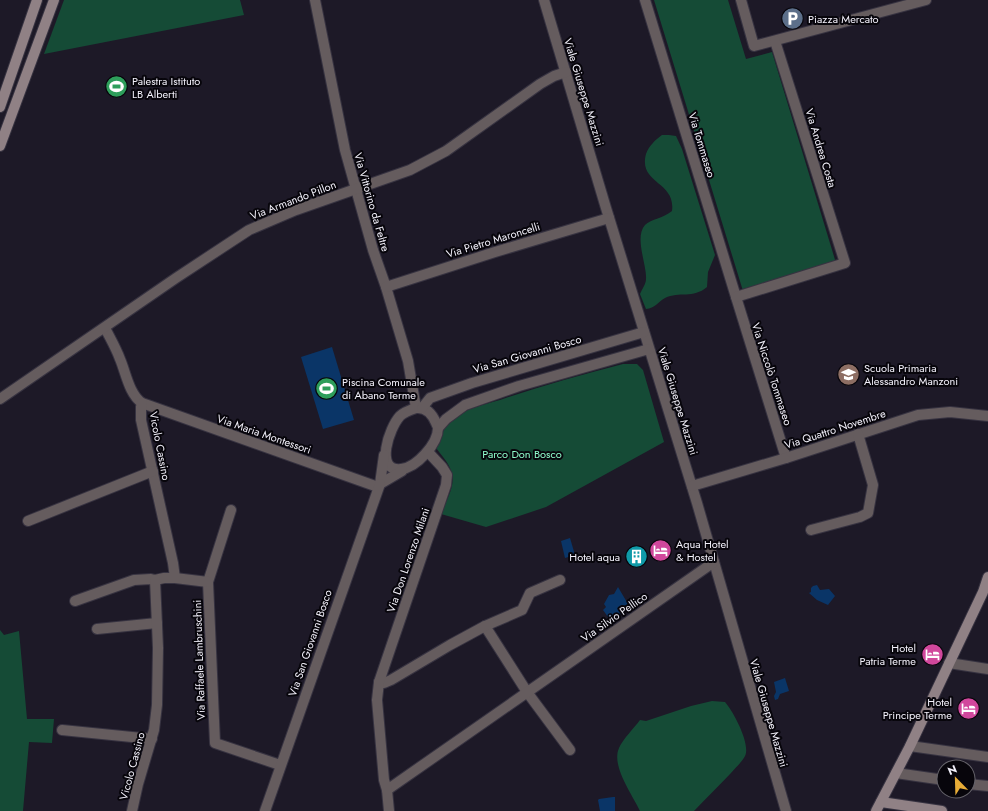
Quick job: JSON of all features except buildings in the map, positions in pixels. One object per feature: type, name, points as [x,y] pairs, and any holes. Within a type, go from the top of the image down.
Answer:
[{"type":"street","points":[[0,107],[37,0]]},
{"type":"street","points":[[0,146],[54,0]]},
{"type":"street","name":"Via Vittorino da Feltre","points":[[315,0],[345,150],[373,250],[386,287],[408,361],[419,408]]},
{"type":"street","name":"Viale Giuseppe Mazzini","points":[[544,0],[609,218],[692,486],[786,811]]},
{"type":"street","name":"Via Tommaseo","points":[[645,0],[736,297]]},
{"type":"street","points":[[741,0],[754,46],[926,0]]},
{"type":"street","name":"Via Andrea Costa","points":[[736,297],[845,263],[775,41]]},
{"type":"street","name":"Via Armando Pillon","points":[[0,399],[176,278],[249,230],[296,210],[410,170],[446,151],[540,84],[554,76],[566,72]]},
{"type":"street","name":"Via Pietro Maroncelli","points":[[386,287],[609,218]]},
{"type":"street","name":"Via Niccolò Tommaseo","points":[[736,297],[786,458]]},
{"type":"street","name":"Vicolo Cassino","points":[[104,328],[120,358],[134,394],[142,403],[141,420],[173,563],[175,578]]},
{"type":"street","name":"Via San Giovanni Bosco","points":[[265,811],[379,486],[384,455],[392,428],[399,417],[406,411],[419,408],[430,398],[472,383],[644,332]]},
{"type":"street","points":[[379,486],[418,461],[428,452],[438,428],[446,419],[465,405],[519,386],[649,349]]},
{"type":"street","name":"Via Maria Montessori","points":[[142,403],[379,486]]},
{"type":"street","points":[[419,408],[433,415],[438,428]]},
{"type":"street","name":"Via Quattro Novembre","points":[[692,486],[786,458],[918,415],[950,412],[988,416]]},
{"type":"street","points":[[811,530],[860,517],[868,513],[873,485],[858,434]]},
{"type":"street","name":"Via Don Lorenzo Milani","points":[[387,790],[384,780],[378,715],[377,697],[379,682],[446,485],[447,475],[442,467],[428,452]]},
{"type":"street","points":[[384,455],[389,467],[394,470],[406,469]]},
{"type":"street","points":[[28,521],[153,472]]},
{"type":"street","name":"Via Raffaele Lambruschini","points":[[231,510],[208,582],[215,743],[280,765]]},
{"type":"street","name":"Via Silvio Pellico","points":[[387,790],[714,562]]},
{"type":"street","points":[[942,811],[878,807],[910,746],[983,592],[988,577]]},
{"type":"street","points":[[75,601],[134,580],[175,578],[208,582]]},
{"type":"street","name":"Vicolo Cassino","points":[[132,811],[152,738],[157,705],[157,623],[155,580]]},
{"type":"street","points":[[379,682],[384,683],[391,680],[485,626],[522,610],[530,593],[560,580]]},
{"type":"street","points":[[97,629],[157,623]]},
{"type":"street","points":[[485,626],[527,692],[570,750]]},
{"type":"street","points":[[949,663],[988,669]]},
{"type":"street","points":[[62,730],[152,738]]},
{"type":"street","points":[[910,746],[988,757]]},
{"type":"street","points":[[896,773],[936,779]]},
{"type":"street","points":[[976,785],[988,786]]},
{"type":"street","points":[[387,790],[389,811]]},
{"type":"green space","points":[[64,0],[240,0],[244,15],[44,54]]},
{"type":"green space","points":[[654,0],[728,0],[746,59],[772,52],[836,263],[743,291]]},
{"type":"green space","points":[[662,135],[676,136],[682,149],[715,255],[708,272],[707,287],[702,291],[691,294],[670,296],[656,305],[646,309],[640,294],[645,285],[646,279],[641,244],[642,230],[645,225],[651,221],[672,211],[672,201],[668,194],[647,171],[645,164],[646,154],[649,148]]},
{"type":"green space","name":"Parco Don Bosco","points":[[623,364],[637,364],[643,370],[664,442],[546,507],[486,527],[441,514],[451,490],[453,480],[450,468],[436,448],[443,430],[449,421],[460,413],[473,408],[545,385]]},
{"type":"green space","points":[[0,630],[4,635],[19,631],[27,719],[54,719],[52,743],[29,742],[23,811],[0,811]]},
{"type":"green space","points":[[712,701],[725,702],[736,720],[746,744],[744,758],[694,811],[640,811],[624,780],[618,763],[617,755],[623,741],[640,720],[646,721],[691,706]]},
{"type":"water","name":"Piscina Comunale di Abano Terme","points":[[332,347],[354,420],[323,429],[301,357]]},
{"type":"water","points":[[570,538],[575,555],[565,558],[561,541]]},
{"type":"water","points":[[817,585],[820,590],[829,589],[835,596],[828,605],[817,600],[809,593],[811,592],[811,588],[813,586]]},
{"type":"water","points":[[618,587],[628,604],[619,616],[608,617],[603,610],[606,607],[604,604],[609,595],[614,594]]},
{"type":"water","points":[[785,678],[789,691],[780,694],[778,699],[775,700],[774,696],[776,692],[774,682]]},
{"type":"water","points":[[615,797],[615,811],[600,811],[599,799]]},
{"type":"place","name":"Piazza Mercato","points":[[792,19]]},
{"type":"place","name":"Palestra Istituto LB Alberti","points":[[117,87]]},
{"type":"place","name":"Scuola Primaria Alessandro Manzoni","points":[[849,374]]},
{"type":"place","name":"Piscina Comunale di Abano Terme","points":[[327,388]]},
{"type":"place","name":"Aqua Hotel & Hostel","points":[[661,550]]},
{"type":"place","name":"Hotel aqua","points":[[636,557]]},
{"type":"place","name":"Hotel Patria Terme","points":[[932,654]]},
{"type":"place","name":"Hotel Principe Terme","points":[[968,708]]}]
